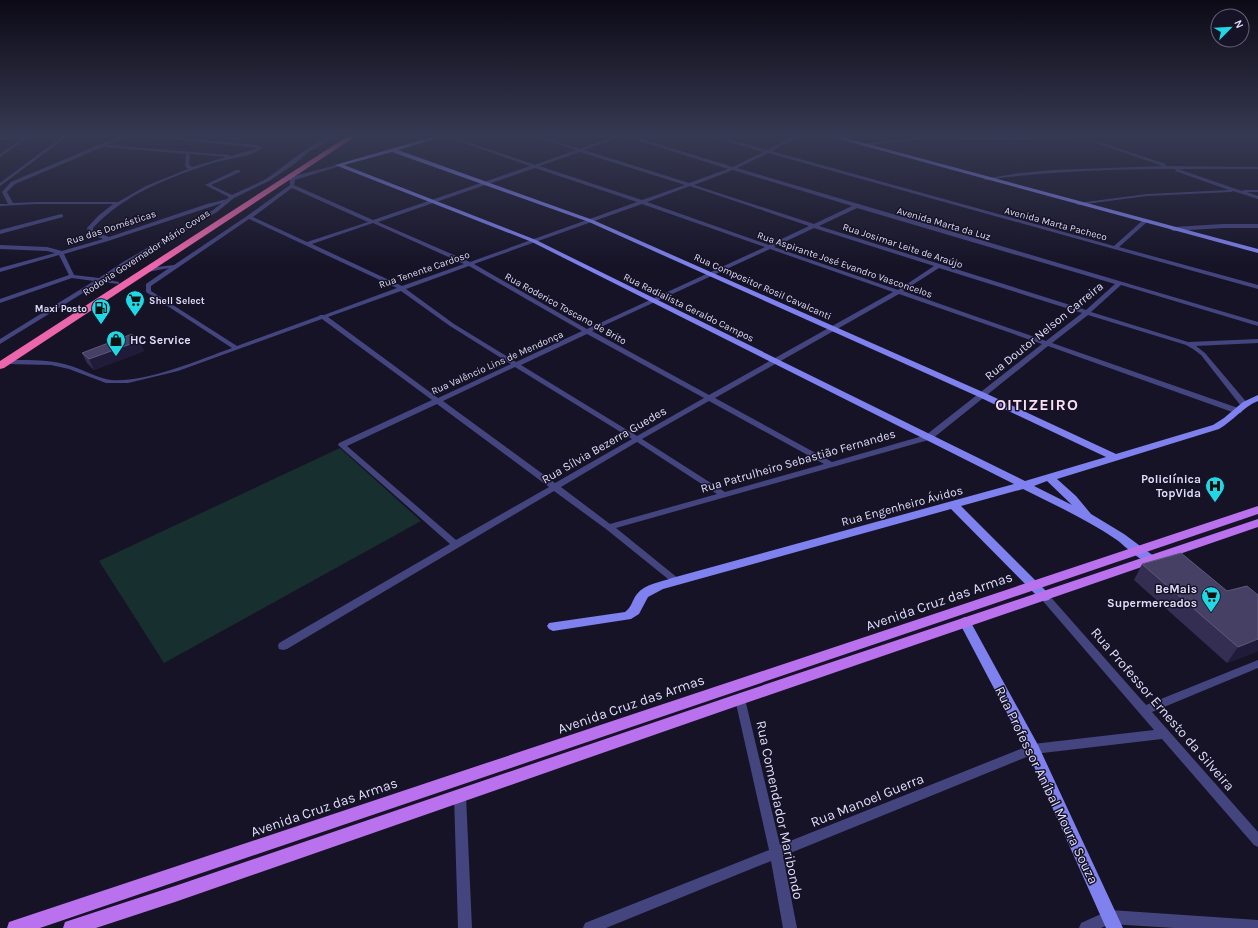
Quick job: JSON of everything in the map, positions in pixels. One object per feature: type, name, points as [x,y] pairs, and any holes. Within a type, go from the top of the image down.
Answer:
[{"type":"highway","name":"Rodovia Governador Mário Covas","points":[[2,362],[117,284],[278,179]]},
{"type":"highway","name":"Rodovia Governador Mário Covas","points":[[2,362],[291,181]]},
{"type":"main road","name":"Avenida Cruz das Armas","points":[[15,928],[1258,510]]},
{"type":"main road","points":[[71,928],[966,622],[1045,597],[1258,523]]},
{"type":"street","points":[[0,186],[9,179]]},
{"type":"street","points":[[0,186],[8,186],[24,179]]},
{"type":"street","points":[[108,239],[90,232],[90,228],[104,213],[149,186],[166,179]]},
{"type":"street","points":[[220,179],[207,185],[229,199]]},
{"type":"street","points":[[0,342],[145,251],[215,211],[229,199],[268,179]]},
{"type":"street","points":[[235,348],[148,291],[148,285],[249,217],[291,181],[296,179]]},
{"type":"street","name":"Rua Radialista Geraldo Campos","points":[[374,179],[534,241],[1088,517]]},
{"type":"street","name":"Rua Compositor Rosil Cavalcanti","points":[[474,179],[591,221],[830,329],[982,395],[1117,458]]},
{"type":"street","points":[[307,244],[500,179]]},
{"type":"street","name":"Rua Aspirante José Evandro Vasconcelos","points":[[575,179],[898,292],[1241,407]]},
{"type":"street","name":"Rua Josimar Leite de Araújo","points":[[671,179],[938,266],[1188,344],[1203,354],[1241,407]]},
{"type":"street","name":"Rua Tenente Cardoso","points":[[2,362],[52,363],[66,366],[103,380],[119,382],[176,370],[322,316],[704,179]]},
{"type":"street","name":"Avenida Marta da Luz","points":[[771,179],[1258,324]]},
{"type":"street","name":"Avenida Marta Pacheco","points":[[867,179],[1258,287]]},
{"type":"street","points":[[987,179],[1258,251]]},
{"type":"street","points":[[1204,179],[1258,198]]},
{"type":"street","name":"Rua Roderico Toscano de Brito","points":[[291,181],[372,222],[469,264],[588,332],[830,464]]},
{"type":"street","points":[[8,186],[4,192],[12,205]]},
{"type":"street","points":[[1078,204],[1147,195],[1236,190],[1258,191]]},
{"type":"street","name":"Rua das Domésticas","points":[[0,270],[108,239],[229,199]]},
{"type":"street","points":[[0,205],[36,203],[121,203]]},
{"type":"street","name":"Rua Valêncio Lins de Mendonça","points":[[456,545],[342,445],[588,332],[653,300],[816,227],[857,206]]},
{"type":"street","points":[[0,232],[61,216]]},
{"type":"street","points":[[249,217],[401,288],[452,325],[638,439],[723,494]]},
{"type":"street","points":[[200,220],[212,222]]},
{"type":"street","points":[[1115,248],[1145,221]]},
{"type":"street","points":[[1173,229],[1223,226],[1258,226]]},
{"type":"street","points":[[0,246],[47,249],[61,253],[72,276]]},
{"type":"street","points":[[170,256],[178,265]]},
{"type":"street","points":[[148,270],[178,265]]},
{"type":"street","name":"Rua Sílvia Bezerra Guedes","points":[[283,646],[638,439],[830,329],[898,292],[938,266]]},
{"type":"street","points":[[0,301],[72,276],[117,284]]},
{"type":"street","name":"Rua Doutor Nelson Carreira","points":[[982,395],[1086,313],[1120,283]]},
{"type":"street","points":[[322,316],[609,528],[676,581]]},
{"type":"street","points":[[1188,344],[1258,341]]},
{"type":"street","name":"Rua Patrulheiro Sebastião Fernandes","points":[[609,528],[723,494],[929,437],[982,395]]},
{"type":"street","name":"Rua Engenheiro Ávidos","points":[[553,626],[627,616],[636,611],[640,599],[644,594],[676,581],[1050,478],[1216,427],[1224,423],[1241,407],[1258,398]]},
{"type":"street","points":[[1050,478],[1072,498],[1088,517],[1151,560]]},
{"type":"street","points":[[954,505],[1045,597]]},
{"type":"street","name":"Rua Professor Ernesto da Silveira","points":[[1045,597],[1258,841]]},
{"type":"street","name":"Rua Professor Aníbal Moura Souza","points":[[966,622],[1033,750],[1113,922]]},
{"type":"street","points":[[1144,710],[1258,664]]},
{"type":"street","name":"Rua Comendador Maribondo","points":[[740,699],[776,853],[790,928]]},
{"type":"street","name":"Rua Manoel Guerra","points":[[596,927],[1033,750],[1164,734]]},
{"type":"street","points":[[460,796],[465,928]]},
{"type":"street","points":[[1086,928],[1113,922],[1258,927]]},
{"type":"green space","points":[[340,448],[421,521],[164,663],[99,561]]},
{"type":"building","points":[[132,334],[139,341],[89,359],[82,353]]},
{"type":"building","points":[[1181,553],[1227,591],[1247,586],[1258,595],[1258,639],[1238,647],[1142,564]]},
{"type":"place","name":"Shell Select","points":[[135,317]]},
{"type":"place","name":"Maxi Posto","points":[[101,325]]},
{"type":"place","name":"HC Service","points":[[116,357]]},
{"type":"place","name":"Policlínica TopVida","points":[[1215,503]]},
{"type":"place","name":"BeMais Supermercados","points":[[1211,613]]},
{"type":"district","name":"OITIZEIRO","points":[[1037,404]]}]
